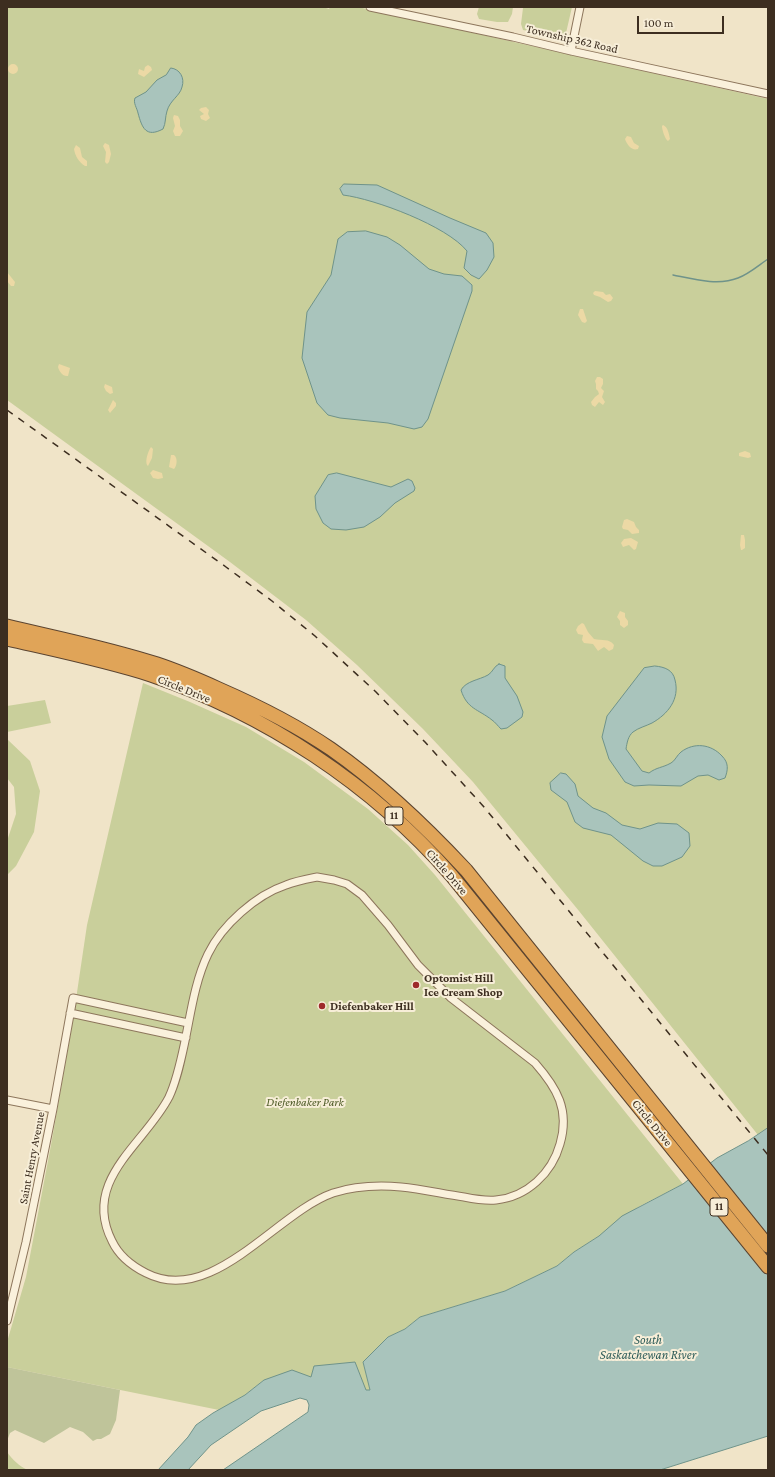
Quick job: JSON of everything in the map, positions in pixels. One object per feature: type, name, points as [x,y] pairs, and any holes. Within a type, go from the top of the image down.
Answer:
[{"type":"highway","points":[[7,623],[13,624],[22,630]]},
{"type":"highway","name":"Circle Drive","points":[[7,626],[125,654],[190,676],[241,698],[278,717],[331,750],[364,775],[413,816],[466,870],[768,1246]]},
{"type":"highway","name":"Circle Drive","points":[[7,639],[112,663],[189,689],[240,713],[294,743],[360,789],[396,818],[434,855],[452,876],[768,1268]]},
{"type":"highway","points":[[7,648],[115,671],[150,681],[197,698],[209,699]]},
{"type":"street","name":"Township 362 Road","points":[[370,7],[514,37],[768,94]]},
{"type":"street","points":[[571,51],[580,7]]},
{"type":"street","points":[[317,877],[347,884],[362,895],[388,925],[418,965],[451,998],[535,1063],[546,1076],[555,1089],[563,1110],[564,1131],[558,1154],[552,1165],[528,1189],[496,1200],[478,1199],[402,1187],[384,1186],[349,1189],[331,1194],[308,1205],[236,1257],[208,1273],[178,1281],[154,1277],[129,1263],[117,1251],[110,1239],[106,1226],[104,1210],[106,1194],[111,1179],[120,1163],[168,1098],[176,1079],[186,1038],[196,990],[209,952],[226,928],[238,915],[269,893],[285,885],[317,877]]},
{"type":"street","name":"Saint Henry Avenue","points":[[7,1321],[26,1242],[53,1109],[73,998],[188,1023]]},
{"type":"street","points":[[70,1013],[186,1038]]},
{"type":"street","points":[[7,1100],[53,1109]]},
{"type":"green space","points":[[7,7],[323,7],[329,9],[330,7],[358,7],[768,99],[768,1128],[758,1135],[579,911],[473,782],[423,729],[357,665],[306,620],[230,562],[7,400]]},
{"type":"green space","points":[[479,7],[513,7],[512,14],[508,22],[497,22],[479,19],[477,14]]},
{"type":"green space","points":[[572,7],[564,38],[523,30],[521,24],[523,8]]},
{"type":"green space","name":"Diefenbaker Park","points":[[143,683],[246,727],[304,762],[368,809],[408,845],[435,875],[683,1184],[640,1206],[574,1252],[557,1266],[505,1291],[420,1317],[405,1329],[388,1337],[363,1362],[370,1390],[366,1391],[311,1377],[264,1380],[245,1395],[219,1410],[7,1367],[7,1342],[26,1277],[72,1026],[87,925]]},
{"type":"green space","points":[[45,700],[51,723],[7,732],[7,706]]},
{"type":"green space","points":[[7,739],[30,761],[40,791],[34,832],[16,866],[7,875],[7,841],[16,814],[14,787],[7,778]]},
{"type":"green space","points":[[7,1367],[120,1390],[116,1420],[110,1434],[93,1441],[83,1432],[70,1427],[44,1443],[15,1430],[10,1433],[7,1441]]},
{"type":"green space","points":[[7,1452],[16,1462],[28,1470],[7,1470]]},
{"type":"sand","points":[[11,64],[15,64],[18,69],[15,74],[11,74],[8,71],[8,67]]},
{"type":"sand","points":[[148,65],[152,70],[144,77],[138,74],[139,69],[144,71],[145,67]]},
{"type":"sand","points":[[206,107],[209,110],[208,114],[210,118],[206,121],[201,119],[200,116],[204,114],[199,110]]},
{"type":"sand","points":[[174,115],[178,116],[180,120],[180,126],[183,131],[180,136],[175,136],[173,131],[175,126],[173,118]]},
{"type":"sand","points":[[663,125],[669,133],[670,139],[668,141],[663,132]]},
{"type":"sand","points":[[627,136],[631,137],[634,143],[639,146],[638,149],[634,149],[628,145],[625,139]]},
{"type":"sand","points":[[105,143],[109,145],[111,154],[107,164],[105,162],[106,152],[103,146]]},
{"type":"sand","points":[[76,145],[80,148],[82,157],[87,161],[87,166],[79,161],[76,156],[74,149]]},
{"type":"sand","points":[[7,272],[15,282],[14,286],[11,286],[7,281]]},
{"type":"sand","points":[[595,291],[603,292],[606,295],[610,294],[613,298],[608,302],[594,295],[593,293]]},
{"type":"sand","points":[[580,309],[583,309],[587,321],[585,323],[582,322],[578,315]]},
{"type":"sand","points":[[59,364],[70,368],[68,376],[64,376],[60,372],[58,367]]},
{"type":"sand","points":[[597,377],[603,379],[601,388],[604,391],[602,397],[605,402],[603,405],[599,402],[595,407],[591,402],[599,394],[596,389],[595,381]]},
{"type":"sand","points":[[105,384],[112,387],[113,393],[110,394],[106,391],[104,387]]},
{"type":"sand","points":[[113,400],[116,403],[116,406],[110,413],[108,410]]},
{"type":"sand","points":[[151,447],[153,449],[152,458],[148,466],[146,463]]},
{"type":"sand","points":[[745,451],[750,453],[751,457],[748,458],[739,456],[739,453]]},
{"type":"sand","points":[[171,455],[174,455],[177,460],[174,469],[169,467]]},
{"type":"sand","points":[[153,470],[162,473],[163,478],[153,478],[150,473]]},
{"type":"sand","points":[[627,519],[634,522],[639,530],[639,533],[632,534],[628,530],[623,529],[622,527],[624,520]]},
{"type":"sand","points":[[741,535],[744,535],[745,540],[745,548],[742,550],[740,545]]},
{"type":"sand","points":[[631,538],[638,542],[636,549],[634,550],[629,545],[623,547],[621,543],[624,539]]},
{"type":"sand","points":[[620,611],[625,613],[625,617],[628,621],[628,625],[624,628],[620,625],[620,621],[617,617]]},
{"type":"sand","points":[[582,623],[594,639],[610,641],[614,645],[613,649],[609,651],[604,647],[598,651],[593,644],[584,643],[582,640],[583,635],[578,634],[576,630]]},
{"type":"water","points":[[171,68],[177,70],[181,74],[183,84],[181,90],[168,107],[163,129],[157,132],[149,132],[141,123],[135,104],[135,98],[146,92],[157,80],[166,75]]},
{"type":"water","points":[[344,184],[377,185],[486,233],[493,243],[494,257],[487,270],[479,279],[471,275],[464,268],[467,251],[444,232],[410,215],[391,208],[343,195],[340,189]]},
{"type":"water","points":[[366,231],[387,237],[400,245],[429,269],[444,274],[462,276],[472,285],[472,291],[428,419],[422,427],[414,429],[388,423],[340,418],[328,415],[317,403],[302,358],[307,312],[331,275],[338,239],[347,232]]},
{"type":"water","points":[[337,473],[391,487],[408,479],[412,481],[415,488],[414,491],[395,503],[380,517],[364,527],[346,530],[331,529],[323,523],[316,509],[315,496],[328,475]]},
{"type":"water","points":[[499,664],[505,666],[505,678],[517,696],[523,712],[522,717],[507,728],[501,729],[487,716],[470,705],[463,696],[461,690],[469,683],[488,675]]},
{"type":"water","points":[[655,666],[665,668],[670,671],[674,677],[676,693],[674,700],[668,710],[658,719],[637,729],[631,734],[626,749],[642,771],[649,773],[671,763],[686,749],[697,746],[708,747],[718,752],[726,761],[727,769],[725,778],[719,780],[708,775],[698,776],[681,786],[634,786],[625,782],[609,759],[602,737],[607,716],[644,668]]},
{"type":"water","points":[[561,773],[566,774],[575,784],[578,796],[593,808],[606,813],[622,825],[640,829],[658,823],[677,824],[689,833],[690,846],[682,857],[662,866],[653,866],[643,861],[611,835],[583,828],[575,822],[567,802],[551,790],[550,783]]},
{"type":"water","name":"South Saskatchewan River","points":[[768,1128],[768,1436],[660,1470],[223,1470],[308,1412],[309,1405],[307,1400],[300,1398],[261,1411],[211,1445],[188,1470],[158,1470],[188,1437],[196,1425],[213,1413],[245,1395],[264,1380],[292,1370],[311,1377],[314,1366],[355,1362],[366,1390],[370,1390],[363,1362],[388,1337],[405,1329],[420,1317],[505,1291],[557,1266],[574,1252],[599,1236],[622,1216],[683,1184],[717,1158]]},
{"type":"waterway","points":[[673,275],[714,282],[730,280],[746,274],[768,259]]},
{"type":"railway","points":[[7,410],[272,601],[315,636],[376,692],[425,742],[484,807],[768,1155]]},
{"type":"place","name":"Optomist Hill Ice Cream Shop","points":[[416,985]]},
{"type":"place","name":"Diefenbaker Hill","points":[[322,1006]]}]
